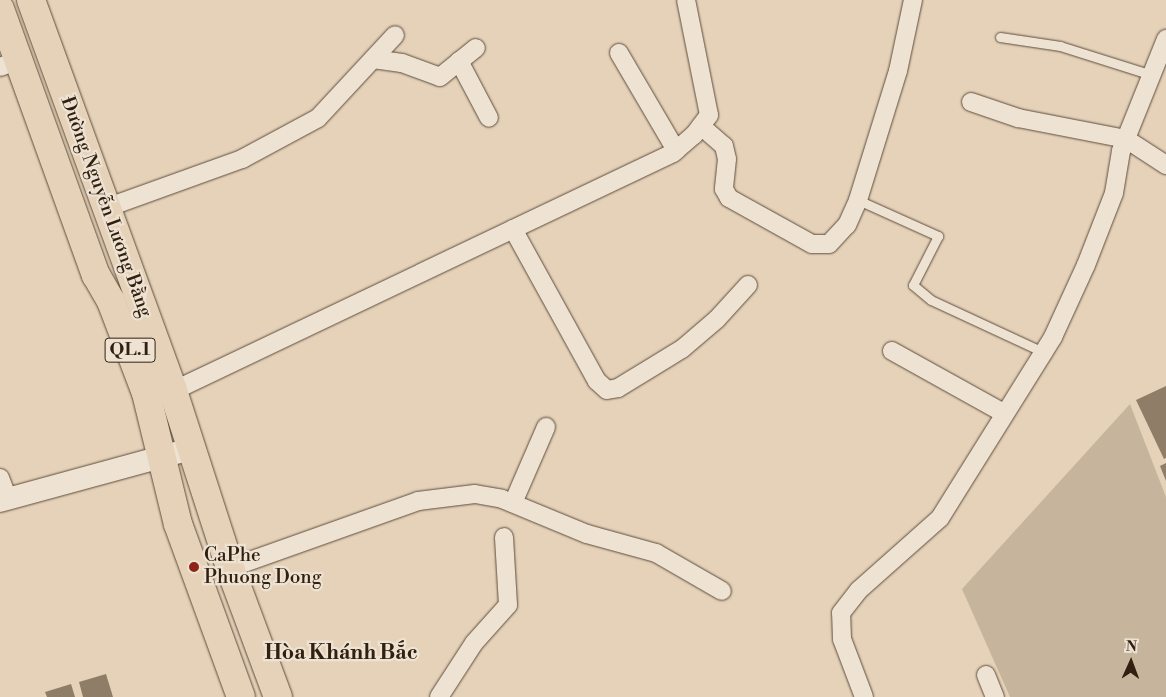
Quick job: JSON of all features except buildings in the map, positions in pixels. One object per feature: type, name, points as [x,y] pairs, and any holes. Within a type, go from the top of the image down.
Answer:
[{"type":"highway","name":"Đường Nguyễn Lương Bằng","points":[[31,0],[173,391],[190,449],[230,568],[278,697]]},
{"type":"highway","name":"Đường Nguyễn Lương Bằng","points":[[0,9],[9,63],[96,275],[112,301],[146,393],[164,458],[178,524],[241,697]]},
{"type":"street","points":[[173,391],[513,230],[676,150],[701,126],[709,115],[686,0]]},
{"type":"street","points":[[701,126],[724,146],[727,196],[812,244],[823,246],[834,241],[847,225],[858,200],[898,71],[913,0]]},
{"type":"street","points":[[106,208],[242,159],[318,118],[395,35]]},
{"type":"street","points":[[864,697],[842,639],[841,613],[859,590],[940,518],[1043,352],[1090,256],[1114,193],[1126,139],[1166,39]]},
{"type":"street","points":[[373,59],[402,63],[435,77],[442,76],[476,48]]},
{"type":"street","points":[[619,53],[676,150]]},
{"type":"street","points":[[459,61],[489,118]]},
{"type":"street","points":[[971,102],[1018,118],[1126,139],[1166,165]]},
{"type":"street","points":[[513,230],[597,381],[607,390],[618,388],[682,349],[717,319],[748,285]]},
{"type":"street","points":[[892,351],[1005,414]]},
{"type":"street","points":[[512,503],[546,427]]},
{"type":"street","points":[[0,478],[4,500],[164,458],[190,449]]},
{"type":"street","points":[[230,568],[433,497],[475,494],[512,503],[588,534],[656,552],[722,591]]},
{"type":"street","points":[[438,697],[474,643],[508,605],[504,537]]},
{"type":"street","points":[[986,676],[995,697]]},
{"type":"lane","points":[[1000,37],[1060,46],[1152,75]]},
{"type":"lane","points":[[858,200],[938,236],[913,285],[931,300],[1043,352]]},
{"type":"shaded area","points":[[1130,404],[1166,497],[1166,697],[1010,697],[962,589]]},
{"type":"place","name":"CaPhe Phuong Dong","points":[[194,567]]},
{"type":"district","name":"Hòa Khánh Bắc","points":[[341,653]]}]
